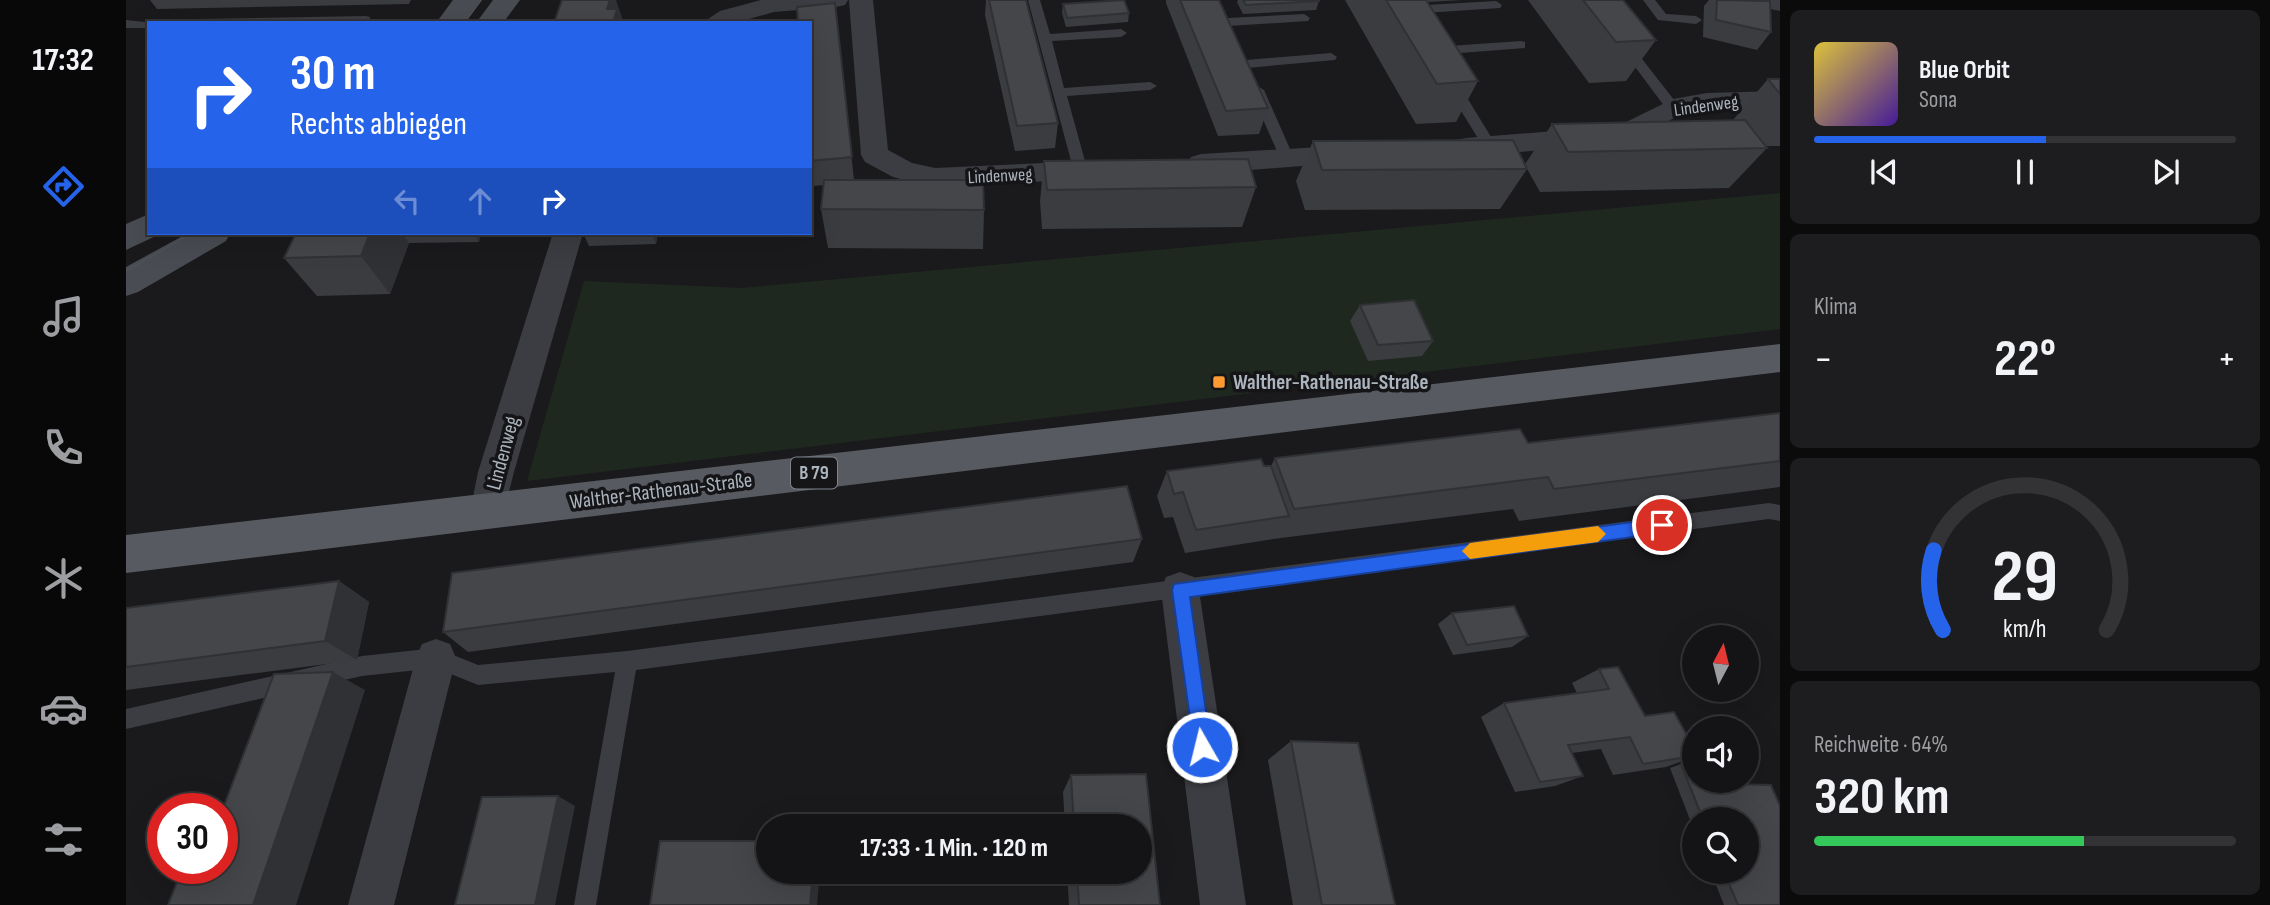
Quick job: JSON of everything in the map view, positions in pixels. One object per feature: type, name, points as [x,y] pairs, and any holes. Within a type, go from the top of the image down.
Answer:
[{"type":"main road","name":"Walther-Rathenau-Straße","points":[[126,554],[1780,358]]},
{"type":"street","points":[[451,21],[467,0]]},
{"type":"street","points":[[491,21],[507,0]]},
{"type":"street","points":[[718,21],[734,12],[766,5],[836,0]]},
{"type":"street","name":"Lindenweg","points":[[861,0],[875,155],[903,170],[935,178],[1109,170]]},
{"type":"street","points":[[1760,0],[1780,4]]},
{"type":"street","name":"Lindenweg","points":[[1435,149],[1623,135],[1673,108],[1707,102],[1780,99]]},
{"type":"street","points":[[1178,165],[1381,152]]},
{"type":"street","points":[[126,238],[147,227]]},
{"type":"street","points":[[126,283],[210,235]]},
{"type":"street","name":"Lindenweg","points":[[488,512],[496,471],[567,235]]},
{"type":"street","points":[[1180,590],[1223,905]]},
{"type":"street","points":[[371,905],[436,658]]},
{"type":"lane","points":[[1034,0],[1081,172]]},
{"type":"lane","points":[[1649,0],[1662,16],[1696,20]]},
{"type":"lane","points":[[1406,10],[1496,5]]},
{"type":"lane","points":[[1228,22],[1304,18]]},
{"type":"lane","points":[[310,21],[366,20]]},
{"type":"lane","points":[[126,24],[147,24]]},
{"type":"lane","points":[[1615,32],[1673,108]]},
{"type":"lane","points":[[1046,38],[1121,33]]},
{"type":"lane","points":[[1489,145],[1434,56],[1521,46]]},
{"type":"lane","points":[[1287,158],[1244,59],[1331,57]]},
{"type":"lane","points":[[1061,92],[1150,86]]},
{"type":"lane","points":[[126,719],[362,666],[436,658],[478,675],[627,661],[1769,511],[1780,513]]},
{"type":"lane","points":[[585,905],[627,661]]},
{"type":"shaded area","points":[[1780,193],[1780,329],[527,481],[584,281],[741,288]]},
{"type":"building","points":[[562,0],[610,0],[607,9],[617,9],[614,21],[555,21]]},
{"type":"building","points":[[989,0],[1026,0],[1058,123],[1017,126]]},
{"type":"building","points":[[1124,0],[1129,13],[1067,18],[1063,4]]},
{"type":"building","points":[[1180,0],[1219,0],[1268,108],[1226,111]]},
{"type":"building","points":[[1243,0],[1319,0],[1319,1],[1246,5]]},
{"type":"building","points":[[1386,0],[1426,0],[1478,81],[1437,84]]},
{"type":"building","points":[[1583,0],[1623,0],[1656,40],[1616,42]]},
{"type":"building","points":[[1717,0],[1770,1],[1771,32],[1716,20]]},
{"type":"building","points":[[835,3],[852,157],[812,161],[812,21],[798,21],[797,7]]},
{"type":"building","points":[[1768,79],[1780,79],[1780,94]]},
{"type":"building","points":[[1745,120],[1767,148],[1568,152],[1552,124]]},
{"type":"building","points":[[1513,140],[1527,169],[1322,170],[1313,141]]},
{"type":"building","points":[[1248,159],[1256,187],[1047,190],[1044,161]]},
{"type":"building","points":[[824,180],[983,180],[984,210],[821,209]]},
{"type":"building","points":[[295,235],[369,235],[361,256],[284,258]]},
{"type":"building","points":[[1414,300],[1433,341],[1378,345],[1360,305]]},
{"type":"building","points":[[1780,413],[1780,461],[1554,489],[1548,477],[1294,509],[1275,458],[1520,429],[1528,443]]},
{"type":"building","points":[[1261,459],[1264,466],[1271,466],[1289,516],[1196,530],[1183,492],[1174,494],[1167,471]]},
{"type":"building","points":[[1127,486],[1142,539],[443,632],[452,573]]},
{"type":"building","points":[[339,581],[325,641],[126,667],[126,608]]},
{"type":"building","points":[[1514,606],[1528,636],[1467,645],[1452,613]]},
{"type":"building","points":[[1618,667],[1645,716],[1674,712],[1682,726],[1682,758],[1643,764],[1630,737],[1568,745],[1583,776],[1540,782],[1504,703],[1609,689],[1599,669]]},
{"type":"building","points":[[333,672],[253,905],[168,905],[176,884],[238,884],[238,793],[229,793],[274,674]]},
{"type":"building","points":[[1291,741],[1358,743],[1395,905],[1322,905]]},
{"type":"building","points":[[1146,774],[1150,814],[1073,814],[1071,775]]},
{"type":"building","points":[[1759,785],[1771,785],[1780,806],[1780,905],[1738,905],[1729,884],[1759,884],[1759,807],[1698,807],[1693,793],[1759,793]]},
{"type":"building","points":[[558,796],[535,905],[455,905],[482,797]]},
{"type":"building","points":[[1152,830],[1160,905],[1079,905],[1078,884],[1152,884]]},
{"type":"building","points":[[660,841],[756,841],[756,884],[812,884],[810,905],[650,905]]},
{"type":"tram line","points":[[465,21],[481,0]]},
{"type":"tram line","points":[[126,271],[189,235]]},
{"type":"slow traffic","points":[[1470,551],[1598,534]]},
{"type":"place","name":"Walther-Rathenau-Straße","points":[[1219,382]]},
{"type":"route","points":[[1202,747],[1180,590],[1662,525]]}]
